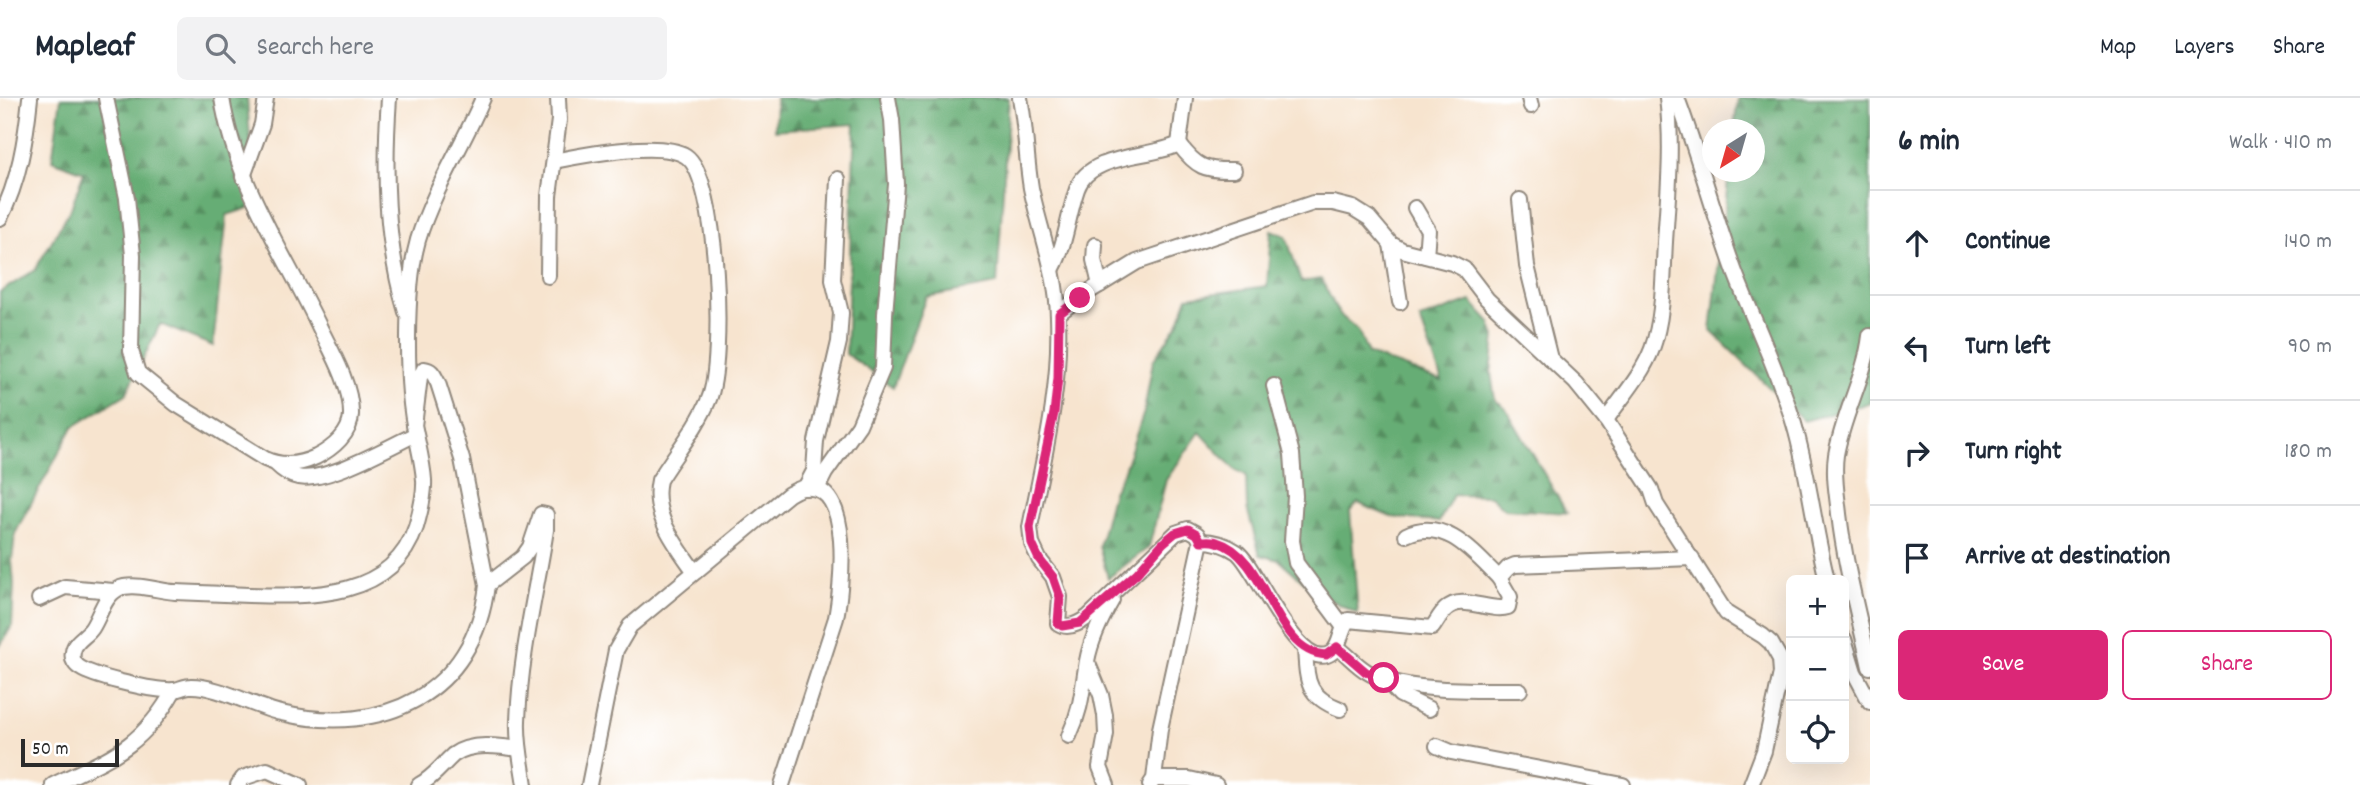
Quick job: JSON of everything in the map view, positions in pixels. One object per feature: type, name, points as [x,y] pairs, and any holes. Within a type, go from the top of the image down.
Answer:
[{"type":"street","points":[[0,218],[10,198],[22,152],[30,98]]},
{"type":"street","points":[[106,98],[127,198],[133,256],[131,351],[138,373],[176,404],[298,478],[336,471],[415,430]]},
{"type":"street","points":[[222,98],[229,133],[243,177],[328,345],[349,393],[352,416],[346,432],[323,454],[295,464],[275,463]]},
{"type":"street","points":[[243,177],[262,124],[266,98]]},
{"type":"street","points":[[389,98],[386,167],[391,254],[410,323]]},
{"type":"street","points":[[39,599],[65,587],[114,591],[130,587],[172,592],[307,596],[335,593],[376,577],[399,557],[412,539],[420,515],[424,481],[410,394],[412,263],[433,203],[483,98]]},
{"type":"street","points":[[548,276],[549,196],[559,120],[558,98]]},
{"type":"street","points":[[589,785],[616,650],[630,626],[789,494],[811,489],[859,425],[883,368],[896,184],[888,98]]},
{"type":"street","points":[[1020,98],[1031,187],[1053,268],[1059,314],[1056,390],[1047,449],[1030,527],[1032,544],[1039,559],[1053,577],[1060,597],[1058,623],[1062,626],[1080,623],[1175,533],[1188,529],[1197,534],[1201,541],[1160,729],[1152,782],[1189,779],[1216,785]]},
{"type":"street","points":[[1185,98],[1179,144],[1195,164],[1216,171],[1234,170]]},
{"type":"street","points":[[1606,420],[1643,367],[1653,346],[1663,271],[1670,148],[1676,100]]},
{"type":"street","points":[[1676,100],[1694,142],[1736,276],[1793,422],[1808,481],[1815,532],[1825,575]]},
{"type":"street","points":[[1053,268],[1063,244],[1078,185],[1085,176],[1099,167],[1130,155],[1167,150],[1179,144]]},
{"type":"street","points":[[554,161],[608,152],[657,149],[684,155],[693,163],[700,178],[716,267],[717,360],[710,398],[659,480],[655,495],[667,528],[695,572]]},
{"type":"street","points":[[811,489],[816,441],[839,342],[841,313],[833,280],[838,178]]},
{"type":"street","points":[[1520,200],[1527,266],[1550,359]]},
{"type":"street","points":[[1059,314],[1137,262],[1284,215],[1313,203],[1353,208],[1370,218],[1391,244],[1402,250],[1452,262],[1464,269],[1487,299],[1576,383],[1606,420],[1726,613],[1763,636],[1780,659],[1781,673],[1764,751],[1751,785]]},
{"type":"street","points":[[1415,208],[1428,230],[1426,256]]},
{"type":"street","points":[[1391,244],[1400,302]]},
{"type":"street","points":[[1095,245],[1094,260],[1100,285]]},
{"type":"street","points":[[1870,336],[1866,362],[1843,426],[1835,477],[1843,548],[1870,667]]},
{"type":"street","points":[[114,591],[93,627],[73,649],[74,661],[81,669],[131,683],[174,690],[191,686],[281,713],[319,718],[356,719],[407,706],[430,692],[467,650],[485,606],[487,584],[462,459],[438,383],[433,373],[424,369],[420,377],[415,430]]},
{"type":"street","points":[[1273,386],[1292,454],[1295,496],[1292,541],[1296,563],[1343,626]]},
{"type":"street","points":[[782,785],[836,618],[841,593],[839,516],[829,499],[811,489]]},
{"type":"street","points":[[487,584],[523,557],[530,547],[541,514],[546,515],[546,530],[519,701],[519,749],[525,785]]},
{"type":"street","points":[[1201,541],[1217,542],[1237,552],[1249,565],[1288,631],[1305,648],[1317,655],[1326,655],[1337,647],[1343,626],[1348,620],[1432,628],[1446,608],[1457,603],[1500,610],[1508,607],[1510,597],[1499,578],[1452,534],[1426,528],[1406,535]]},
{"type":"street","points":[[1499,578],[1515,565],[1692,558]]},
{"type":"street","points":[[1069,736],[1081,704],[1087,661],[1096,630],[1120,587]]},
{"type":"street","points":[[1337,647],[1366,672],[1384,678],[1439,689],[1520,690]]},
{"type":"street","points":[[1305,648],[1307,677],[1313,694],[1323,702],[1340,709]]},
{"type":"street","points":[[1849,656],[1854,672],[1870,702]]},
{"type":"street","points":[[1087,661],[1101,695],[1105,715],[1107,734],[1100,767],[1107,785]]},
{"type":"street","points":[[1384,678],[1400,695],[1430,709]]},
{"type":"street","points":[[53,785],[125,749],[160,716],[174,690]]},
{"type":"street","points":[[419,785],[426,782],[456,753],[470,748],[498,746],[519,749]]},
{"type":"street","points":[[1437,746],[1451,752],[1623,785]]},
{"type":"street","points":[[238,785],[243,778],[267,770],[300,785]]},
{"type":"green space","points":[[61,98],[247,98],[255,206],[227,215],[213,346],[160,324],[126,394],[73,427],[15,534],[12,561],[12,626],[0,646],[0,292],[35,270],[71,208],[84,172],[52,160]]},
{"type":"green space","points":[[776,98],[1009,98],[997,284],[926,297],[893,387],[846,354],[855,124],[775,130]]},
{"type":"green space","points":[[1738,98],[1870,98],[1870,403],[1804,421],[1711,331],[1728,182],[1765,182],[1765,119],[1735,119]]},
{"type":"green space","points":[[1271,230],[1286,236],[1301,282],[1321,279],[1339,314],[1358,330],[1368,354],[1442,381],[1420,319],[1471,301],[1490,322],[1495,337],[1491,373],[1495,400],[1505,407],[1567,513],[1504,509],[1490,496],[1453,495],[1439,522],[1391,517],[1358,503],[1350,511],[1358,614],[1317,593],[1279,560],[1260,555],[1247,508],[1246,475],[1235,470],[1200,432],[1166,480],[1149,547],[1108,578],[1099,546],[1113,491],[1123,473],[1144,412],[1153,361],[1179,322],[1188,297],[1267,286]]},
{"type":"route","points":[[1080,298],[1059,314],[1058,378],[1054,413],[1030,527],[1032,544],[1039,559],[1053,577],[1060,597],[1058,623],[1062,626],[1080,623],[1137,573],[1163,543],[1175,533],[1188,529],[1197,534],[1201,541],[1217,542],[1237,552],[1249,565],[1288,631],[1305,648],[1317,655],[1326,655],[1337,647],[1366,672],[1384,678]]}]
